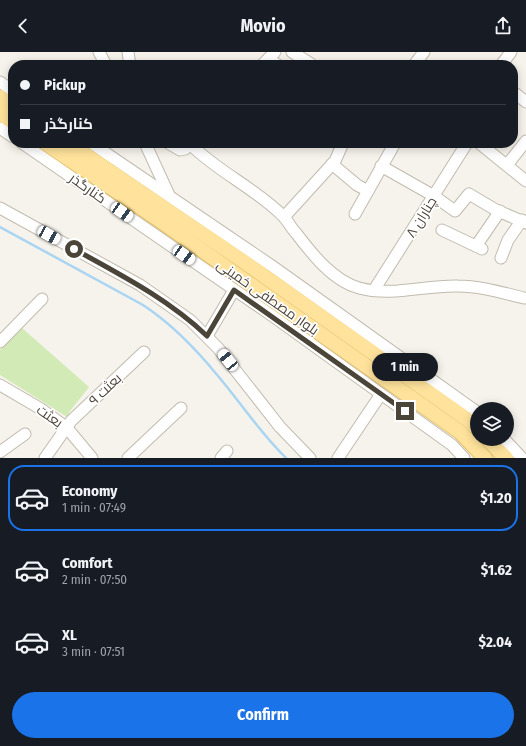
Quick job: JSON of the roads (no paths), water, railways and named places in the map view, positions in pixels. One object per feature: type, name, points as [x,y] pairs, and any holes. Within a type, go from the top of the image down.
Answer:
[{"type":"main road","name":"بلوار مصطفی خمینی","points":[[52,148],[162,222],[460,432],[485,458]]},
{"type":"main road","name":"بلوار مصطفی خمینی","points":[[75,148],[240,259],[470,422]]},
{"type":"main road","points":[[494,446],[506,458]]},
{"type":"street","points":[[292,52],[305,60]]},
{"type":"street","points":[[505,60],[511,52]]},
{"type":"street","points":[[518,96],[526,102]]},
{"type":"street","points":[[507,165],[526,142]]},
{"type":"street","name":"کنارگذر","points":[[29,148],[381,394],[452,445],[464,458]]},
{"type":"street","points":[[98,148],[272,266],[470,407]]},
{"type":"street","points":[[147,148],[169,195]]},
{"type":"street","points":[[177,148],[180,150],[186,148]]},
{"type":"street","points":[[195,148],[214,166],[246,185],[284,217],[318,259],[344,283],[359,288],[389,292],[459,286],[479,288],[524,298]]},
{"type":"street","points":[[284,217],[332,164],[341,148]]},
{"type":"street","points":[[355,214],[392,148]]},
{"type":"street","name":"چناران ۸","points":[[374,290],[463,148]]},
{"type":"street","points":[[485,148],[526,181]]},
{"type":"street","points":[[332,164],[357,186],[368,191]]},
{"type":"street","points":[[381,166],[434,196],[455,211],[469,194],[500,212],[524,222],[508,240],[501,258]]},
{"type":"street","points":[[0,208],[140,285],[190,320],[218,348],[280,428],[310,458]]},
{"type":"street","points":[[442,230],[479,248],[500,212]]},
{"type":"street","points":[[207,336],[234,290]]},
{"type":"street","points":[[0,342],[42,299]]},
{"type":"street","name":"بعثت ۹","points":[[45,458],[71,421],[144,352]]},
{"type":"street","name":"بعثت","points":[[0,385],[41,409],[67,428],[92,458]]},
{"type":"street","points":[[338,458],[381,394]]},
{"type":"street","points":[[128,458],[182,408]]},
{"type":"street","points":[[0,452],[25,434]]},
{"type":"street","points":[[511,446],[522,458]]},
{"type":"waterway","points":[[0,227],[143,305],[164,320],[201,356],[251,418],[286,458]]}]
